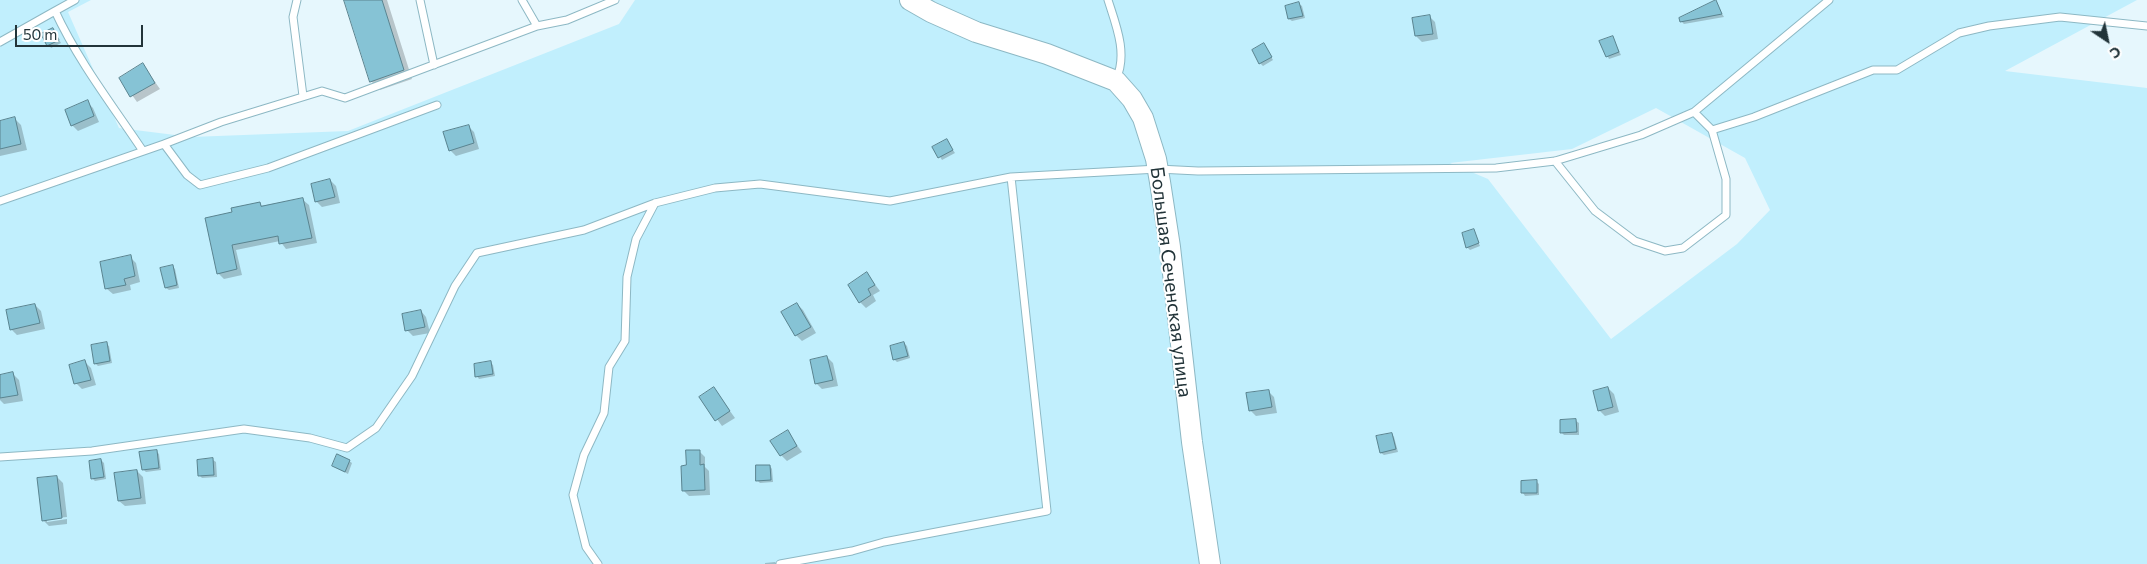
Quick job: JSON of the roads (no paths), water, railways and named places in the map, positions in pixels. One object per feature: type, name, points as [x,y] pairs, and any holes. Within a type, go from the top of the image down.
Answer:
[{"type":"street","name":"Большая Сеченская улица","points":[[910,0],[931,12],[976,32],[1047,54],[1116,81],[1132,99],[1143,118],[1158,169],[1170,247],[1192,442],[1210,564]]},
{"type":"lane","points":[[0,42],[75,0]]},
{"type":"lane","points":[[297,0],[293,17],[303,96]]},
{"type":"lane","points":[[420,0],[434,65]]},
{"type":"lane","points":[[522,0],[537,26]]},
{"type":"lane","points":[[0,201],[164,144],[221,122],[322,90],[345,98],[537,26],[567,20],[615,0]]},
{"type":"lane","points":[[1108,0],[1119,34],[1122,68],[1116,81]]},
{"type":"lane","points":[[0,457],[92,451],[244,429],[310,438],[347,448],[376,428],[412,376],[455,286],[477,253],[584,230],[655,203],[715,188],[760,184],[890,201],[1011,177],[1158,169],[1198,171],[1496,168],[1555,162],[1641,134],[1694,112],[1829,0]]},
{"type":"lane","points":[[56,11],[62,26],[143,151]]},
{"type":"lane","points":[[1712,130],[1754,117],[1873,70],[1897,70],[1959,33],[1989,26],[2060,17],[2147,26]]},
{"type":"lane","points":[[164,144],[187,175],[200,185],[268,168],[437,105]]},
{"type":"lane","points":[[1555,162],[1595,211],[1635,241],[1665,251],[1683,248],[1726,215],[1726,179],[1712,130],[1694,112]]},
{"type":"lane","points":[[780,564],[1047,511],[1011,177]]},
{"type":"lane","points":[[598,564],[586,547],[573,495],[584,455],[604,413],[609,367],[626,341],[627,277],[636,239],[655,203]]}]
